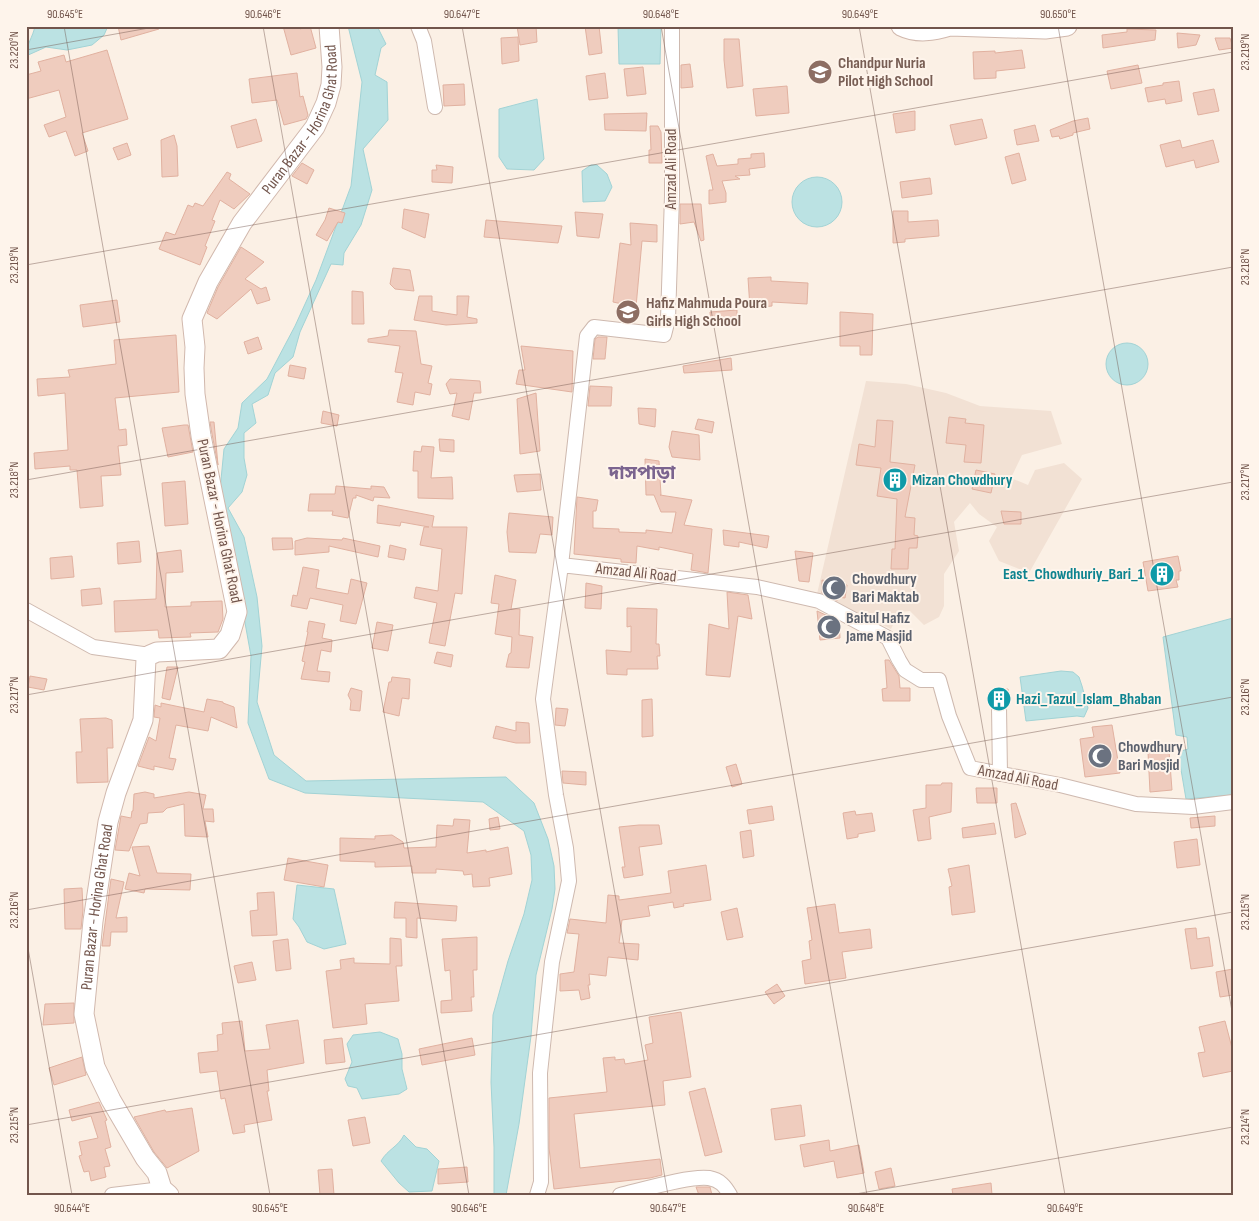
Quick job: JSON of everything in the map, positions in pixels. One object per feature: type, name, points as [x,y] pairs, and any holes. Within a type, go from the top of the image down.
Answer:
[{"type":"main road","name":"Puran Bazar - Horina Ghat Road","points":[[166,1192],[157,1173],[145,1158],[111,1100],[95,1067],[84,1014],[93,921],[108,822],[116,794],[143,720],[145,704],[144,664],[146,659],[157,652],[218,649],[230,635],[237,612],[201,436],[195,394],[194,368],[196,347],[192,319],[208,282],[242,224],[315,127],[326,103],[331,85],[332,67],[329,26]]},
{"type":"main road","points":[[901,26],[922,31],[950,26],[1045,30],[1067,26]]},
{"type":"street","points":[[418,26],[424,41],[435,107]]},
{"type":"street","name":"Amzad Ali Road","points":[[672,26],[672,196],[667,328],[664,336],[594,327],[586,336],[561,565],[757,587],[819,601],[888,638],[905,670],[921,680],[939,680],[949,716],[970,768],[1136,804],[1193,807],[1233,802]]},
{"type":"street","points":[[537,1195],[540,1182],[540,1073],[552,962],[569,881],[566,848],[556,795],[543,699],[561,565]]},
{"type":"street","points":[[26,610],[93,648],[150,655]]},
{"type":"street","points":[[999,707],[1000,774]]},
{"type":"street","points":[[620,1195],[681,1181],[708,1178],[720,1182],[730,1195]]},
{"type":"street","points":[[112,1195],[166,1192]]},
{"type":"shaded area","points":[[866,381],[906,384],[946,393],[980,406],[1051,411],[1062,444],[1022,455],[1011,478],[1028,485],[1035,470],[1064,463],[1082,479],[1029,573],[999,561],[989,541],[997,527],[979,514],[970,503],[954,522],[959,551],[944,574],[944,606],[939,617],[924,625],[910,611],[899,612],[891,629],[817,594]]},
{"type":"water","points":[[35,26],[108,26],[104,35],[92,45],[67,50],[46,47],[26,56]]},
{"type":"water","points":[[348,26],[377,26],[386,44],[381,48],[375,75],[387,82],[388,120],[363,149],[372,190],[361,225],[344,253],[343,265],[331,264],[300,332],[293,357],[275,373],[268,395],[252,404],[256,423],[244,433],[244,458],[247,475],[242,492],[228,508],[244,537],[257,597],[262,646],[257,702],[274,755],[306,781],[506,777],[534,803],[548,839],[554,866],[555,889],[536,975],[531,1036],[519,1124],[506,1195],[494,1195],[491,1082],[493,1015],[508,961],[524,914],[532,880],[531,855],[524,831],[483,802],[305,793],[269,779],[248,723],[251,656],[240,595],[218,510],[224,449],[238,428],[242,403],[267,379],[295,326],[316,280],[351,186],[362,82]]},
{"type":"water","points":[[618,26],[661,26],[660,64],[619,64]]},
{"type":"water","points":[[537,99],[544,159],[534,170],[507,169],[499,157],[499,109]]},
{"type":"water","points":[[591,165],[597,165],[607,174],[612,187],[605,201],[583,202],[582,171]]},
{"type":"water","points":[[812,177],[822,177],[835,184],[842,197],[842,207],[835,220],[822,227],[812,227],[803,223],[796,216],[792,207],[792,197],[796,188],[803,181]]},
{"type":"water","points":[[1127,343],[1142,349],[1148,364],[1142,379],[1127,385],[1112,379],[1106,364],[1112,349]]},
{"type":"water","points":[[1233,618],[1233,795],[1186,799],[1178,752],[1188,749],[1187,737],[1176,735],[1163,637]]},
{"type":"water","points":[[1061,671],[1073,672],[1079,677],[1088,708],[1084,717],[1026,721],[1020,677]]},
{"type":"water","points":[[297,885],[334,889],[346,944],[324,949],[307,942],[293,919]]},
{"type":"water","points":[[380,1032],[398,1039],[407,1089],[399,1094],[362,1099],[357,1088],[348,1086],[345,1079],[352,1062],[347,1044],[353,1035]]},
{"type":"water","points":[[404,1135],[416,1147],[427,1149],[439,1161],[432,1191],[409,1192],[381,1161]]},
{"type":"building","points":[[118,26],[159,26],[159,29],[121,40]]},
{"type":"building","points":[[283,26],[300,26],[300,29],[310,26],[316,48],[291,55]]},
{"type":"building","points":[[517,26],[536,26],[537,42],[520,45]]},
{"type":"building","points":[[585,26],[599,26],[602,53],[589,55]]},
{"type":"building","points":[[1127,29],[1156,30],[1155,40],[1103,48],[1102,35],[1127,32]]},
{"type":"building","points":[[1177,33],[1200,35],[1196,45],[1178,48]]},
{"type":"building","points":[[518,37],[519,61],[502,64],[501,38]]},
{"type":"building","points":[[1215,38],[1230,38],[1233,48],[1219,50]]},
{"type":"building","points":[[724,39],[739,39],[743,86],[727,88]]},
{"type":"building","points":[[107,50],[128,119],[82,133],[88,151],[75,156],[66,131],[49,137],[44,125],[66,117],[59,90],[26,99],[26,75],[41,71],[38,62],[64,55],[66,62]]},
{"type":"building","points":[[1022,50],[1025,68],[996,71],[996,78],[974,79],[973,52],[995,51],[995,53]]},
{"type":"building","points":[[690,64],[693,87],[681,88],[681,65]]},
{"type":"building","points":[[1138,65],[1142,83],[1111,89],[1107,71]]},
{"type":"building","points":[[643,67],[646,94],[627,96],[624,69]]},
{"type":"building","points":[[297,73],[300,97],[303,96],[308,115],[306,119],[284,125],[277,100],[252,103],[249,79]]},
{"type":"building","points":[[605,73],[608,98],[589,100],[586,76]]},
{"type":"building","points":[[1179,81],[1182,101],[1166,104],[1165,99],[1148,102],[1145,88]]},
{"type":"building","points":[[464,84],[465,105],[444,106],[443,85]]},
{"type":"building","points":[[787,86],[789,113],[756,116],[753,89]]},
{"type":"building","points":[[1214,89],[1219,111],[1198,115],[1193,93]]},
{"type":"building","points":[[915,111],[915,130],[896,133],[893,114]]},
{"type":"building","points":[[647,113],[646,131],[605,130],[604,114]]},
{"type":"building","points":[[1088,118],[1090,129],[1073,133],[1073,135],[1060,139],[1059,136],[1052,137],[1050,130],[1073,121]]},
{"type":"building","points":[[256,119],[262,141],[237,148],[231,126]]},
{"type":"building","points":[[982,119],[987,138],[955,145],[950,125]]},
{"type":"building","points":[[1035,125],[1039,141],[1017,145],[1014,130]]},
{"type":"building","points":[[650,126],[658,126],[661,132],[662,163],[649,163],[649,150],[651,150]]},
{"type":"building","points":[[174,135],[177,146],[178,176],[162,177],[161,140]]},
{"type":"building","points":[[1180,140],[1182,148],[1213,140],[1219,162],[1196,168],[1194,160],[1166,167],[1160,145]]},
{"type":"building","points":[[127,143],[131,155],[118,160],[113,148]]},
{"type":"building","points":[[764,153],[765,167],[749,169],[750,175],[735,176],[740,179],[722,181],[726,193],[726,202],[709,204],[709,190],[713,190],[706,156],[713,154],[717,166],[738,164],[738,159],[751,158],[751,154]]},
{"type":"building","points":[[1019,153],[1026,180],[1012,184],[1005,157]]},
{"type":"building","points":[[302,163],[314,170],[307,184],[292,176]]},
{"type":"building","points":[[436,165],[453,167],[452,183],[432,182],[432,170],[437,170]]},
{"type":"building","points":[[227,172],[231,174],[229,179],[250,194],[234,209],[220,200],[212,220],[215,221],[200,265],[159,249],[166,232],[175,235],[188,205],[193,207],[195,203],[203,206]]},
{"type":"building","points":[[930,178],[932,194],[902,198],[900,182]]},
{"type":"building","points":[[680,204],[701,204],[704,240],[701,241],[694,222],[680,224]]},
{"type":"building","points":[[329,208],[345,213],[342,223],[338,222],[327,241],[316,235],[325,220]]},
{"type":"building","points":[[404,209],[429,214],[425,238],[402,228]]},
{"type":"building","points":[[893,211],[908,211],[908,222],[938,220],[939,236],[905,239],[905,242],[893,243]]},
{"type":"building","points":[[575,212],[603,214],[599,238],[577,236]]},
{"type":"building","points":[[486,220],[562,226],[558,243],[484,237]]},
{"type":"building","points":[[630,223],[657,225],[657,242],[642,241],[636,307],[613,302],[620,243],[631,245]]},
{"type":"building","points":[[241,247],[264,262],[245,279],[261,289],[266,287],[270,300],[257,304],[251,289],[217,319],[207,313],[218,287]]},
{"type":"building","points":[[393,268],[410,270],[414,291],[395,289],[390,284]]},
{"type":"building","points":[[771,277],[771,281],[808,283],[807,304],[772,302],[772,306],[750,308],[748,278]]},
{"type":"building","points":[[352,291],[363,292],[364,324],[352,324]]},
{"type":"building","points":[[419,296],[432,296],[432,311],[457,315],[457,296],[469,296],[467,317],[477,319],[477,323],[446,325],[414,320]]},
{"type":"building","points":[[117,300],[120,322],[83,327],[80,305]]},
{"type":"building","points":[[737,310],[737,322],[711,325],[710,312]]},
{"type":"building","points":[[840,312],[873,314],[872,355],[860,355],[860,346],[840,346]]},
{"type":"building","points":[[389,330],[416,331],[421,364],[432,366],[428,383],[432,384],[430,395],[415,392],[413,405],[397,402],[403,373],[395,372],[400,346],[368,342],[368,339],[388,336]]},
{"type":"building","points":[[176,335],[179,392],[115,398],[119,430],[126,429],[127,445],[118,446],[121,475],[101,476],[103,506],[80,508],[77,470],[70,470],[70,466],[35,469],[34,453],[68,450],[65,393],[38,396],[37,379],[70,377],[68,370],[116,364],[114,340]]},
{"type":"building","points":[[258,337],[262,349],[248,354],[244,342]]},
{"type":"building","points":[[607,337],[605,359],[593,359],[595,339]]},
{"type":"building","points":[[521,346],[573,351],[572,392],[516,384],[519,370],[525,370]]},
{"type":"building","points":[[731,358],[732,370],[684,373],[683,366]]},
{"type":"building","points":[[290,365],[306,368],[304,379],[288,376]]},
{"type":"building","points":[[450,379],[480,381],[481,393],[474,393],[469,420],[452,416],[457,393],[450,394],[446,384]]},
{"type":"building","points":[[590,386],[612,387],[611,406],[588,406]]},
{"type":"building","points":[[536,393],[540,451],[520,454],[517,399]]},
{"type":"building","points":[[638,408],[656,409],[655,427],[639,424]]},
{"type":"building","points":[[323,411],[339,415],[337,426],[321,423]]},
{"type":"building","points":[[949,417],[966,419],[965,423],[984,425],[981,463],[964,462],[966,445],[946,443]]},
{"type":"building","points":[[698,419],[714,422],[712,433],[695,429]]},
{"type":"building","points":[[877,420],[893,421],[890,462],[915,465],[905,517],[915,518],[914,535],[918,536],[917,548],[909,548],[908,569],[891,569],[892,549],[895,549],[897,499],[877,496],[881,468],[856,465],[859,444],[875,447]]},
{"type":"building","points":[[210,422],[214,422],[218,465],[212,434]]},
{"type":"building","points":[[188,425],[193,452],[168,457],[162,428]]},
{"type":"building","points":[[672,431],[699,435],[700,460],[672,457],[669,447]]},
{"type":"building","points":[[439,439],[454,440],[454,452],[440,451]]},
{"type":"building","points":[[422,446],[434,447],[431,478],[452,477],[453,499],[418,498],[418,471],[413,471],[414,451],[421,452]]},
{"type":"building","points":[[645,459],[659,461],[660,495],[692,500],[684,525],[712,529],[708,573],[691,570],[693,554],[659,547],[659,550],[637,546],[636,563],[621,562],[621,559],[574,554],[577,497],[598,500],[596,511],[593,511],[593,528],[619,529],[619,532],[646,533],[646,530],[672,533],[676,512],[661,512],[654,495],[646,495]]},
{"type":"building","points":[[976,470],[995,474],[991,493],[972,489]]},
{"type":"building","points":[[540,474],[541,490],[517,492],[514,475]]},
{"type":"building","points":[[185,481],[188,524],[165,526],[162,483]]},
{"type":"building","points":[[336,486],[371,489],[371,486],[384,487],[390,498],[374,497],[373,501],[356,495],[356,498],[353,498],[348,518],[332,515],[333,511],[308,511],[310,494],[335,494]]},
{"type":"building","points":[[378,505],[434,516],[432,527],[467,527],[462,594],[455,593],[445,646],[429,643],[437,603],[414,598],[416,587],[438,591],[442,549],[420,545],[424,527],[429,527],[401,522],[400,526],[377,523]]},
{"type":"building","points":[[1001,511],[1021,512],[1021,524],[1004,524]]},
{"type":"building","points":[[509,513],[553,517],[552,535],[540,534],[536,553],[509,552],[507,532]]},
{"type":"building","points":[[723,530],[769,536],[767,548],[739,542],[739,547],[724,545]]},
{"type":"building","points":[[272,538],[292,538],[293,549],[273,550]]},
{"type":"building","points":[[307,538],[342,540],[343,538],[380,546],[378,557],[329,546],[329,552],[295,555],[295,541]]},
{"type":"building","points":[[139,541],[141,562],[118,564],[117,543]]},
{"type":"building","points":[[390,545],[406,549],[404,560],[388,557]]},
{"type":"building","points":[[181,550],[183,572],[166,573],[165,607],[191,606],[191,602],[222,601],[223,619],[218,632],[190,633],[191,637],[159,638],[158,630],[115,632],[114,601],[156,599],[157,553]]},
{"type":"building","points":[[795,551],[813,553],[809,582],[799,581]]},
{"type":"building","points":[[72,556],[74,577],[51,579],[50,558]]},
{"type":"building","name":"East_Chowdhuriy_Bari_1","points":[[1178,556],[1181,571],[1179,571],[1179,580],[1176,580],[1178,587],[1148,591],[1143,562]]},
{"type":"building","points":[[303,567],[319,570],[316,588],[348,594],[351,579],[367,583],[356,624],[340,621],[343,605],[310,598],[307,609],[291,606],[293,595],[297,596]]},
{"type":"building","points":[[495,575],[516,580],[511,609],[520,609],[519,635],[533,637],[529,668],[506,667],[509,654],[511,653],[512,637],[495,634],[499,604],[491,603]]},
{"type":"building","name":"Chowdhury Bari Maktab","points":[[822,580],[847,585],[845,598],[837,597],[837,601],[822,593]]},
{"type":"building","points":[[586,583],[602,586],[601,609],[585,608]]},
{"type":"building","points":[[100,588],[102,604],[82,606],[81,590]]},
{"type":"building","points":[[727,592],[748,595],[752,619],[738,616],[730,677],[706,675],[709,624],[729,629]]},
{"type":"building","points":[[627,608],[657,609],[656,644],[659,644],[660,656],[657,656],[658,669],[627,669],[627,675],[607,674],[606,650],[631,652],[631,626],[627,627]]},
{"type":"building","name":"Baitul Hafiz Jame Masjid","points":[[817,611],[839,621],[840,638],[820,640]]},
{"type":"building","points":[[309,621],[325,624],[322,638],[332,640],[331,652],[321,650],[317,671],[330,672],[329,682],[301,679],[305,662],[302,661]]},
{"type":"building","points":[[377,622],[393,625],[388,651],[372,648]]},
{"type":"building","points":[[437,652],[453,655],[451,667],[434,663]]},
{"type":"building","points":[[885,660],[889,660],[899,676],[900,688],[910,688],[910,701],[883,701],[882,689],[887,688]]},
{"type":"building","points":[[167,667],[178,667],[170,700],[162,698]]},
{"type":"building","points":[[30,676],[47,679],[44,690],[28,687]]},
{"type":"building","points":[[392,677],[410,679],[409,699],[402,698],[399,716],[383,712],[389,682],[391,682]]},
{"type":"building","points":[[351,688],[362,691],[360,711],[350,710],[351,701],[348,695]]},
{"type":"building","points":[[1008,689],[1010,702],[1007,703],[999,698],[996,699],[994,690]]},
{"type":"building","points":[[207,699],[223,702],[234,707],[237,728],[211,717],[208,731],[176,725],[169,758],[176,759],[173,770],[154,766],[154,770],[138,766],[149,737],[156,741],[160,718],[154,717],[155,705],[161,707],[161,703],[204,712]]},
{"type":"building","points":[[652,699],[653,736],[642,737],[642,700]]},
{"type":"building","points":[[556,708],[568,709],[565,726],[555,725]]},
{"type":"building","points":[[106,718],[112,720],[113,748],[107,748],[108,782],[77,783],[76,752],[82,752],[80,719]]},
{"type":"building","points":[[516,722],[529,723],[530,743],[516,743],[493,738],[496,726],[516,731]]},
{"type":"building","name":"Chowdhury Bari Mosjid","points":[[1112,725],[1120,773],[1085,777],[1080,739],[1094,737],[1092,727]]},
{"type":"building","points":[[1169,751],[1172,790],[1150,792],[1148,752]]},
{"type":"building","points":[[736,764],[742,784],[732,787],[726,767]]},
{"type":"building","points":[[562,771],[586,772],[586,785],[563,783]]},
{"type":"building","points":[[942,783],[952,783],[951,812],[929,817],[931,839],[918,841],[913,810],[926,808],[926,785],[941,785]]},
{"type":"building","points":[[976,788],[997,788],[997,803],[977,803]]},
{"type":"building","points":[[145,792],[154,794],[154,798],[189,792],[206,795],[203,809],[213,809],[214,822],[205,821],[208,837],[185,836],[184,804],[167,808],[163,812],[148,813],[147,823],[140,824],[129,851],[115,850],[121,816],[131,818],[134,794]]},
{"type":"building","points":[[1016,803],[1026,834],[1015,838],[1011,804]]},
{"type":"building","points":[[772,806],[774,820],[749,824],[747,810]]},
{"type":"building","points":[[855,811],[856,815],[872,813],[875,831],[858,834],[858,837],[847,839],[843,813]]},
{"type":"building","points":[[1215,816],[1215,826],[1191,828],[1190,818]]},
{"type":"building","points":[[498,817],[500,829],[490,830],[489,819]]},
{"type":"building","points":[[454,819],[470,820],[467,853],[486,850],[486,852],[508,847],[512,874],[489,878],[490,886],[473,887],[472,874],[464,875],[463,871],[436,869],[436,873],[412,873],[412,866],[375,867],[375,862],[340,861],[340,838],[375,839],[375,836],[392,835],[403,842],[404,848],[436,847],[437,825],[453,826]]},
{"type":"building","points":[[994,823],[996,834],[963,838],[962,828]]},
{"type":"building","points":[[659,825],[662,844],[639,847],[643,875],[624,878],[622,867],[625,867],[619,827]]},
{"type":"building","points":[[751,830],[754,856],[743,858],[740,832]]},
{"type":"building","points":[[1197,839],[1200,865],[1177,868],[1174,842]]},
{"type":"building","points":[[149,846],[157,873],[191,874],[190,890],[145,889],[144,893],[125,889],[129,873],[140,876],[132,847]]},
{"type":"building","points":[[288,858],[328,865],[324,887],[284,880]]},
{"type":"building","points":[[706,865],[711,900],[683,904],[684,906],[674,908],[673,902],[648,906],[650,916],[622,920],[619,943],[639,944],[638,960],[608,957],[606,976],[589,974],[590,998],[581,1000],[579,990],[560,991],[560,974],[574,972],[579,934],[567,933],[570,919],[606,923],[608,895],[619,896],[619,900],[671,893],[668,871]]},
{"type":"building","points":[[969,865],[975,912],[952,915],[949,887],[952,886],[948,869]]},
{"type":"building","points":[[111,879],[124,882],[116,918],[127,917],[127,932],[111,932],[110,946],[102,946]]},
{"type":"building","points":[[82,888],[83,910],[81,929],[65,929],[64,889]]},
{"type":"building","points":[[274,892],[277,935],[252,936],[250,911],[258,910],[257,893]]},
{"type":"building","points":[[395,902],[457,906],[456,921],[417,918],[417,938],[406,937],[406,918],[394,918]]},
{"type":"building","points":[[835,904],[839,933],[870,929],[872,948],[842,952],[846,978],[805,984],[802,961],[811,959],[809,941],[812,940],[807,908]]},
{"type":"building","points":[[737,908],[743,937],[727,940],[721,912]]},
{"type":"building","points":[[1196,928],[1197,939],[1209,937],[1213,966],[1191,969],[1185,929]]},
{"type":"building","points":[[477,937],[477,970],[473,970],[474,997],[471,997],[472,1011],[441,1013],[441,1001],[452,1000],[450,970],[445,971],[442,939]]},
{"type":"building","points":[[390,938],[401,939],[402,966],[396,966],[399,1001],[365,1004],[367,1024],[333,1028],[326,971],[341,969],[340,960],[354,958],[354,963],[390,964]]},
{"type":"building","points":[[288,939],[291,969],[276,971],[273,941]]},
{"type":"building","points":[[252,962],[256,980],[238,983],[234,966]]},
{"type":"building","points":[[1233,969],[1233,995],[1220,997],[1216,972]]},
{"type":"building","points":[[777,984],[785,996],[774,1004],[765,992]]},
{"type":"building","points":[[74,1003],[74,1023],[43,1025],[45,1004]]},
{"type":"building","points":[[681,1012],[691,1077],[663,1081],[665,1105],[574,1114],[580,1168],[660,1159],[662,1175],[554,1189],[549,1148],[549,1098],[607,1092],[603,1058],[615,1057],[615,1060],[624,1059],[625,1064],[648,1060],[645,1045],[653,1043],[649,1017]]},
{"type":"building","points":[[298,1020],[304,1063],[267,1070],[269,1091],[267,1091],[272,1120],[244,1125],[245,1132],[233,1134],[225,1098],[221,1099],[217,1071],[200,1073],[198,1053],[218,1051],[217,1035],[223,1034],[222,1023],[242,1021],[245,1051],[270,1049],[266,1025]]},
{"type":"building","points":[[1225,1021],[1233,1048],[1233,1071],[1203,1077],[1198,1053],[1205,1052],[1199,1027]]},
{"type":"building","points":[[342,1038],[345,1062],[326,1064],[324,1040]]},
{"type":"building","points":[[472,1038],[475,1055],[422,1065],[419,1049]]},
{"type":"building","points":[[82,1057],[86,1075],[54,1085],[49,1068]]},
{"type":"building","points":[[705,1088],[722,1152],[705,1156],[689,1092]]},
{"type":"building","points":[[99,1102],[107,1120],[105,1121],[111,1147],[105,1149],[110,1166],[104,1167],[106,1177],[91,1181],[89,1171],[84,1172],[79,1156],[82,1155],[79,1142],[98,1138],[91,1116],[72,1121],[69,1110]]},
{"type":"building","points":[[801,1105],[805,1136],[775,1140],[771,1109]]},
{"type":"building","points":[[192,1108],[199,1151],[167,1168],[154,1152],[134,1117],[165,1110],[166,1112]]},
{"type":"building","points":[[365,1117],[370,1143],[353,1146],[348,1120]]},
{"type":"building","points":[[829,1140],[830,1151],[859,1145],[864,1173],[837,1178],[834,1161],[804,1167],[800,1145]]},
{"type":"building","points":[[467,1167],[468,1182],[438,1184],[438,1169]]},
{"type":"building","points":[[891,1168],[895,1186],[879,1189],[875,1172]]},
{"type":"building","points":[[332,1169],[334,1195],[320,1195],[318,1170]]},
{"type":"building","points":[[991,1183],[992,1195],[953,1195],[952,1189]]},
{"type":"building","points":[[696,1187],[710,1187],[712,1195],[699,1195]]},
{"type":"place","name":"Chandpur Nuria Pilot High School","points":[[820,72]]},
{"type":"place","name":"Hafiz Mahmuda Poura Girls High School","points":[[628,312]]},
{"type":"place","name":"Mizan Chowdhury","points":[[895,480]]},
{"type":"place","name":"East_Chowdhuriy_Bari_1","points":[[1162,574]]},
{"type":"place","name":"Chowdhury Bari Maktab","points":[[834,588]]},
{"type":"place","name":"Baitul Hafiz Jame Masjid","points":[[829,627]]},
{"type":"place","name":"Hazi_Tazul_Islam_Bhaban","points":[[999,699]]},
{"type":"place","name":"Chowdhury Bari Mosjid","points":[[1100,756]]},
{"type":"district","name":"দাসপাড়া","points":[[642,473]]}]
